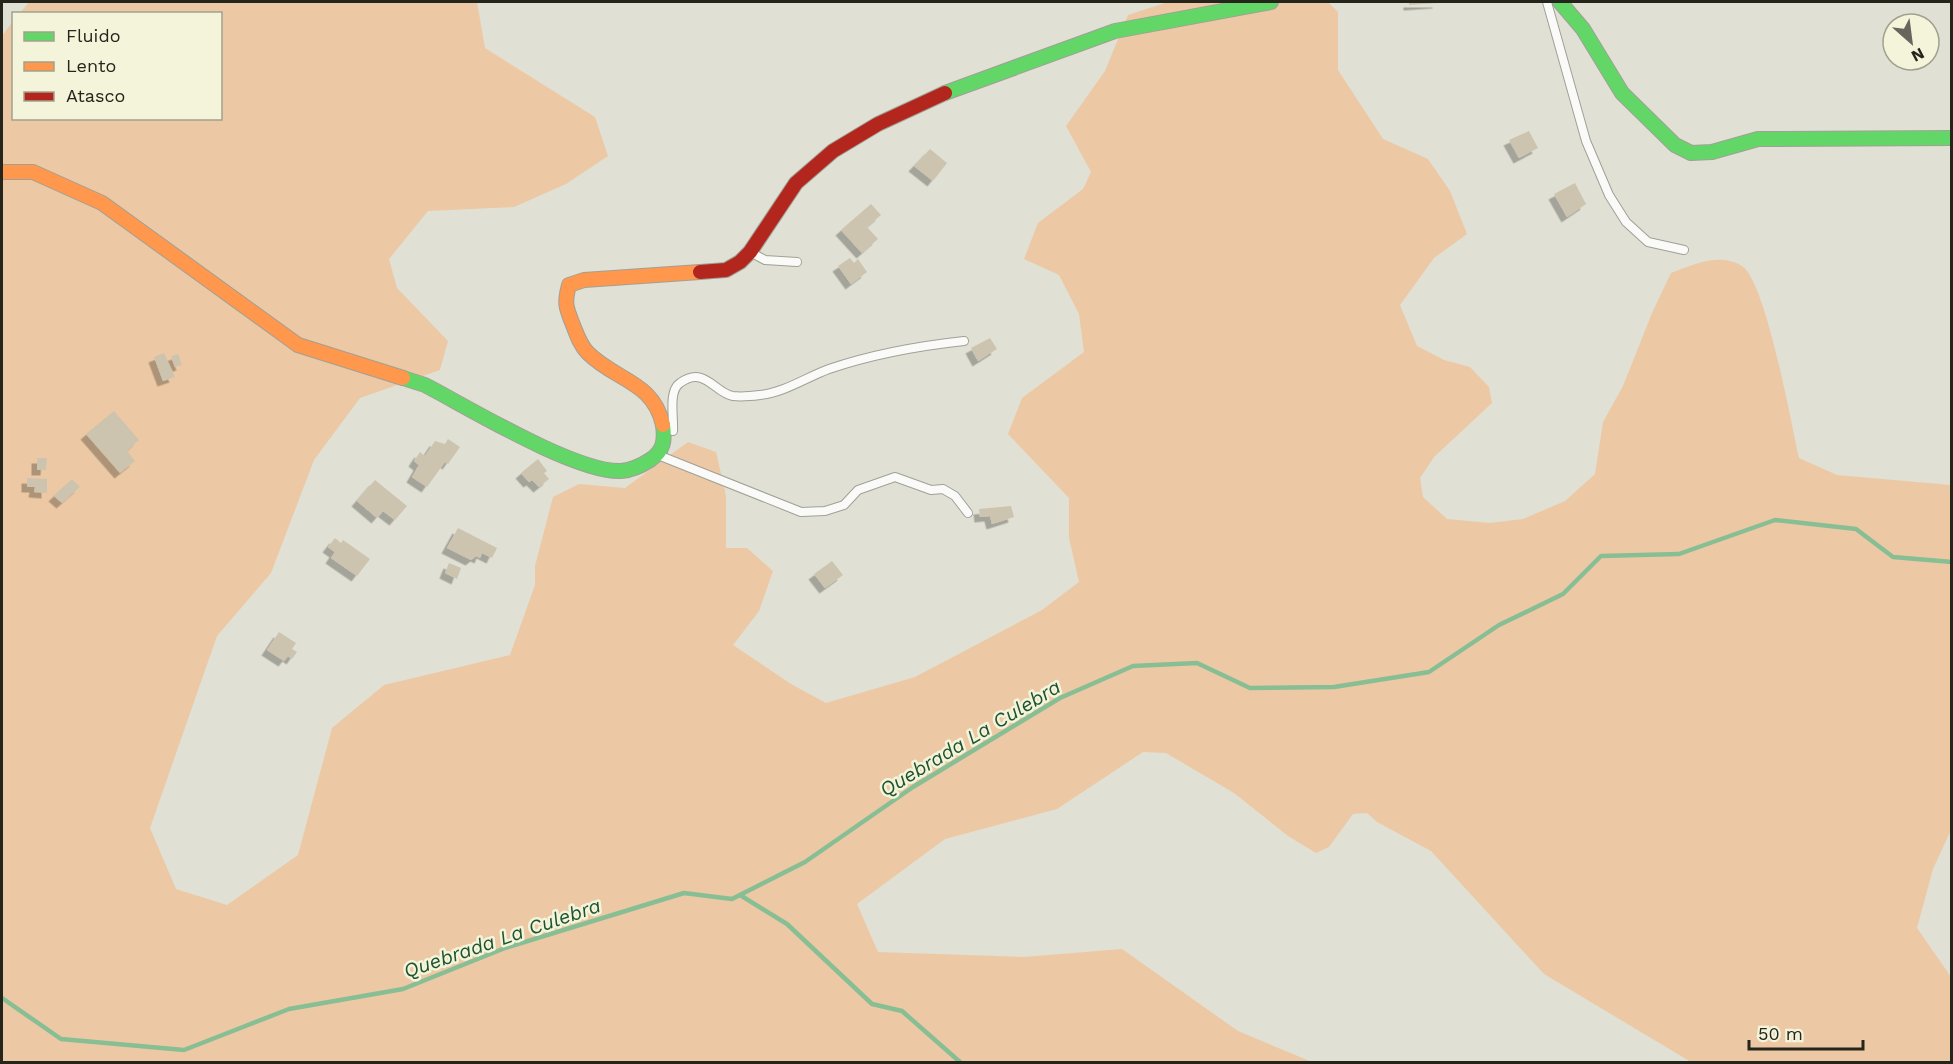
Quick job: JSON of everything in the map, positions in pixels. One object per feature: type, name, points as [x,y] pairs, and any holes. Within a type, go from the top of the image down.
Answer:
[{"type":"street","points":[[2,172],[33,172],[102,203],[298,345],[425,385],[572,461],[619,471],[640,467],[657,455],[665,441],[663,423],[657,404],[639,386],[589,354],[579,341],[564,303],[569,285],[584,280],[726,270],[750,252],[796,183],[833,151],[887,119],[1010,68],[1115,31],[1271,2]]},
{"type":"street","points":[[1560,2],[1583,29],[1622,93],[1675,146],[1691,153],[1712,152],[1758,139],[1952,138]]},
{"type":"lane","points":[[1547,2],[1586,141],[1608,195],[1626,222],[1648,242],[1684,250]]},
{"type":"lane","points":[[750,252],[765,260],[797,262]]},
{"type":"lane","points":[[665,441],[673,432],[673,393],[678,384],[693,377],[711,381],[731,396],[763,395],[830,369],[878,356],[920,346],[964,341]]},
{"type":"lane","points":[[657,455],[801,512],[825,511],[844,506],[858,490],[895,477],[931,490],[943,489],[955,496],[968,513]]},
{"type":"shaded area","points":[[29,2],[477,2],[485,48],[595,117],[608,156],[566,184],[514,207],[428,211],[389,259],[397,288],[448,341],[440,370],[360,398],[314,460],[271,573],[217,636],[150,828],[176,889],[227,905],[298,855],[332,728],[384,685],[510,655],[535,585],[535,566],[553,497],[579,484],[625,488],[688,442],[716,452],[726,496],[726,548],[747,548],[773,571],[759,611],[733,645],[791,684],[826,703],[915,677],[1042,610],[1079,582],[1069,538],[1069,498],[1008,434],[1022,398],[1084,352],[1079,314],[1059,275],[1024,259],[1038,223],[1083,189],[1091,172],[1066,126],[1105,71],[1128,15],[1168,2],[1328,2],[1338,12],[1338,70],[1383,139],[1428,159],[1450,191],[1467,234],[1434,258],[1400,305],[1417,346],[1444,360],[1470,367],[1489,387],[1492,403],[1434,457],[1420,478],[1423,497],[1447,519],[1490,523],[1523,519],[1565,501],[1595,474],[1603,422],[1623,386],[1652,313],[1671,273],[1715,260],[1733,262],[1742,266],[1751,277],[1760,298],[1784,386],[1799,458],[1837,475],[1951,485],[1951,830],[1933,869],[1917,928],[1951,977],[1951,1062],[1691,1062],[1544,974],[1431,851],[1377,822],[1367,813],[1353,814],[1329,847],[1316,853],[1288,836],[1234,793],[1166,753],[1143,752],[1057,809],[945,839],[857,904],[878,952],[1024,957],[1122,949],[1238,1031],[1312,1062],[2,1062],[2,36],[12,22],[12,120],[222,120],[222,12],[21,12]]},
{"type":"building","points":[[1409,2],[1438,2],[1438,3],[1409,5]]},
{"type":"building","points":[[1529,131],[1538,148],[1519,158],[1509,140]]},
{"type":"building","points":[[930,149],[947,163],[933,181],[914,166]]},
{"type":"building","points":[[1575,183],[1586,204],[1567,217],[1554,194]]},
{"type":"building","points":[[871,204],[881,215],[867,227],[878,239],[862,253],[841,230]]},
{"type":"building","points":[[850,258],[854,263],[858,259],[867,272],[851,284],[838,266]]},
{"type":"building","points":[[990,338],[997,349],[978,361],[971,348]]},
{"type":"building","points":[[164,353],[175,377],[163,381],[154,357]]},
{"type":"building","points":[[178,354],[182,365],[175,367],[171,356]]},
{"type":"building","points":[[114,411],[139,440],[127,451],[135,461],[120,473],[86,434]]},
{"type":"building","points":[[448,439],[460,447],[448,464],[445,462],[427,487],[412,477],[419,465],[414,461],[420,452],[425,456],[435,441],[445,444]]},
{"type":"building","points":[[37,458],[47,458],[46,470],[37,470]]},
{"type":"building","points":[[538,459],[547,471],[544,473],[549,479],[539,487],[532,480],[529,482],[521,473]]},
{"type":"building","points":[[27,478],[47,479],[47,493],[34,492],[35,487],[27,487]]},
{"type":"building","points":[[72,479],[80,487],[62,503],[54,496]]},
{"type":"building","points":[[375,480],[407,506],[395,520],[383,511],[377,518],[357,501]]},
{"type":"building","points":[[1011,506],[1014,517],[992,524],[990,516],[980,517],[979,509]]},
{"type":"building","points":[[458,528],[497,548],[492,558],[482,553],[480,558],[476,556],[471,560],[447,548]]},
{"type":"building","points":[[335,538],[341,543],[343,540],[370,559],[357,576],[331,558],[335,552],[328,547]]},
{"type":"building","points":[[832,561],[843,575],[825,588],[814,574]]},
{"type":"building","points":[[449,563],[461,568],[457,579],[445,573]]},
{"type":"building","points":[[279,632],[296,643],[292,649],[297,652],[292,659],[288,656],[284,661],[267,650]]},
{"type":"waterway","name":"Quebrada La Culebra","points":[[2,998],[61,1039],[184,1050],[289,1009],[403,989],[505,948],[684,893],[732,899],[805,862],[913,787],[1060,698],[1133,666],[1197,663],[1250,688],[1334,687],[1429,672],[1499,625],[1563,594],[1601,556],[1679,554],[1775,520],[1856,529],[1893,557],[1952,562]]},
{"type":"waterway","points":[[740,895],[787,924],[872,1004],[902,1011],[960,1062]]},
{"type":"traffic: fast","points":[[945,93],[1115,31],[1271,2]]},
{"type":"traffic: fast","points":[[1560,2],[1583,29],[1622,93],[1675,145],[1691,153],[1712,152],[1758,139],[1952,138]]},
{"type":"traffic: fast","points":[[403,378],[425,385],[551,451],[601,469],[621,471],[650,460],[658,453],[662,445],[663,425]]},
{"type":"traffic: slow","points":[[2,172],[33,172],[102,203],[298,345],[403,378]]},
{"type":"traffic: slow","points":[[663,425],[658,410],[642,390],[599,362],[583,347],[567,309],[569,285],[584,280],[700,272]]},
{"type":"traffic: jam","points":[[700,272],[726,270],[740,262],[750,252],[796,183],[833,151],[878,124],[945,93]]}]
